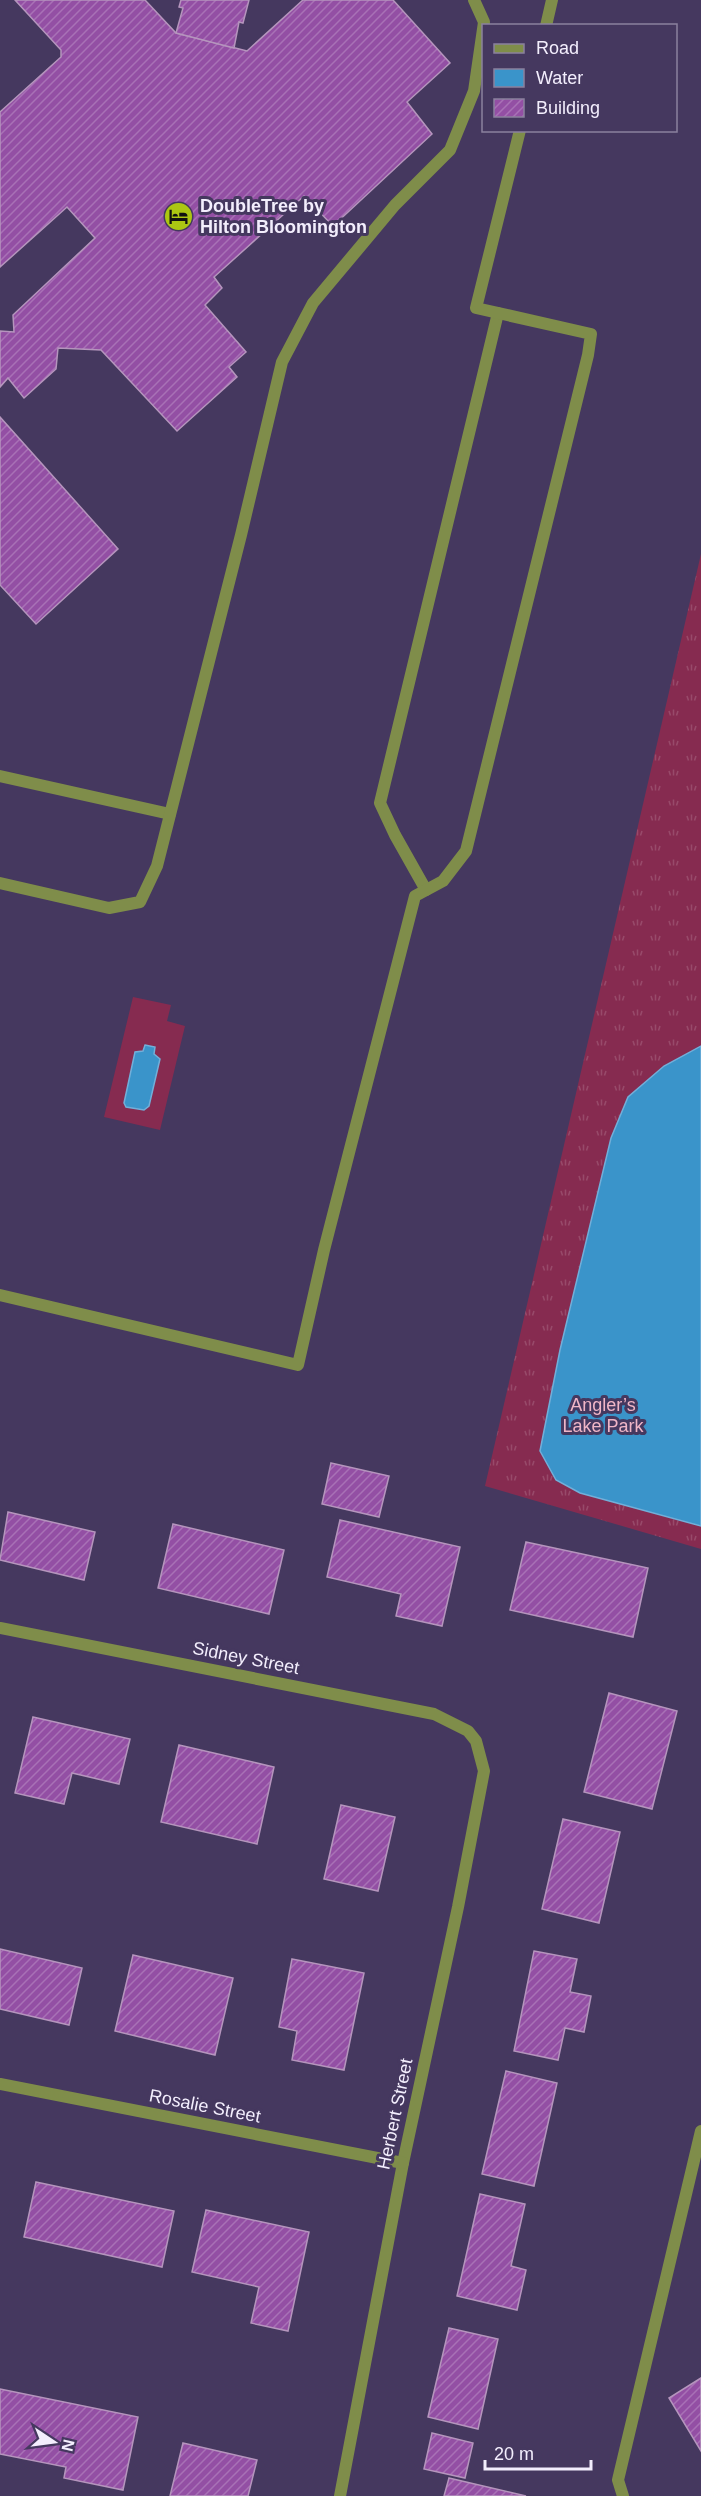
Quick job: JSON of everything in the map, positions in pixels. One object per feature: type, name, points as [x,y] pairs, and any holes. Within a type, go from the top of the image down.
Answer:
[{"type":"street","points":[[474,0],[484,24]]},
{"type":"street","points":[[546,24],[552,0]]},
{"type":"street","points":[[0,883],[109,908],[140,902],[157,866],[282,362],[313,303],[395,206],[450,150],[474,91],[482,36]]},
{"type":"street","points":[[0,1295],[298,1365],[324,1250],[415,896],[443,881],[466,851],[588,355],[591,334],[476,308],[520,132]]},
{"type":"street","points":[[426,891],[380,803],[498,313]]},
{"type":"street","points":[[0,776],[170,814]]},
{"type":"street","name":"Sidney Street","points":[[0,1628],[435,1714],[468,1731],[477,1741]]},
{"type":"street","name":"Herbert Street","points":[[340,2496],[403,2163],[456,1919],[484,1771],[477,1741]]},
{"type":"street","name":"Rosalie Street","points":[[0,2084],[403,2163]]},
{"type":"street","points":[[623,2496],[618,2480],[701,2131]]},
{"type":"green space","name":"Angler’s Lake Park","points":[[701,554],[701,1549],[485,1486]]},
{"type":"green space","points":[[133,997],[171,1005],[167,1021],[185,1026],[160,1130],[104,1117]]},
{"type":"water","points":[[145,1045],[155,1047],[154,1054],[160,1059],[149,1106],[144,1110],[126,1107],[124,1103],[135,1052],[143,1051]]},
{"type":"water","points":[[701,1046],[701,1526],[580,1493],[556,1480],[540,1451],[560,1350],[611,1138],[628,1097],[664,1066]]},
{"type":"building","name":"DoubleTree by Hilton Bloomington","points":[[15,0],[145,0],[176,33],[247,51],[303,0],[393,0],[450,63],[407,102],[432,134],[333,226],[304,196],[214,277],[222,288],[205,305],[246,352],[229,367],[237,377],[177,431],[101,350],[58,348],[56,369],[24,398],[8,378],[0,387],[0,331],[14,332],[13,315],[95,238],[67,207],[0,267],[0,112],[61,57],[61,50]]},
{"type":"building","points":[[181,0],[249,0],[243,23],[239,22],[234,48],[176,33],[183,8],[179,7]]},
{"type":"building","points":[[0,417],[118,549],[36,624],[0,585]]},
{"type":"building","points":[[331,1463],[389,1476],[379,1517],[322,1504]]},
{"type":"building","points":[[8,1512],[95,1532],[84,1580],[0,1560]]},
{"type":"building","points":[[340,1520],[460,1547],[442,1626],[396,1616],[401,1594],[327,1577]]},
{"type":"building","points":[[173,1524],[284,1550],[269,1614],[158,1588]]},
{"type":"building","points":[[526,1542],[648,1568],[633,1637],[510,1610]]},
{"type":"building","points":[[609,1693],[677,1711],[652,1809],[584,1792]]},
{"type":"building","points":[[33,1717],[130,1739],[119,1784],[72,1773],[64,1804],[15,1793]]},
{"type":"building","points":[[179,1745],[274,1767],[257,1844],[161,1822]]},
{"type":"building","points":[[341,1805],[395,1817],[378,1891],[324,1879]]},
{"type":"building","points":[[563,1819],[620,1832],[599,1923],[542,1909]]},
{"type":"building","points":[[0,1949],[82,1968],[69,2025],[0,2009]]},
{"type":"building","points":[[534,1951],[577,1959],[570,1992],[591,1996],[584,2032],[565,2028],[558,2060],[514,2051]]},
{"type":"building","points":[[133,1955],[233,1978],[215,2055],[115,2031]]},
{"type":"building","points":[[292,1959],[364,1973],[344,2070],[292,2060],[297,2031],[279,2027]]},
{"type":"building","points":[[506,2071],[557,2083],[534,2186],[482,2174]]},
{"type":"building","points":[[36,2182],[174,2211],[162,2267],[24,2237]]},
{"type":"building","points":[[480,2194],[525,2204],[511,2266],[526,2270],[517,2310],[457,2296]]},
{"type":"building","points":[[206,2210],[309,2232],[288,2331],[251,2323],[259,2287],[192,2272]]},
{"type":"building","points":[[449,2328],[498,2339],[478,2429],[428,2417]]},
{"type":"building","points":[[701,2378],[701,2451],[669,2398]]},
{"type":"building","points":[[0,2389],[138,2417],[123,2490],[64,2478],[66,2467],[0,2454]]},
{"type":"building","points":[[432,2433],[473,2443],[465,2478],[424,2469]]},
{"type":"building","points":[[183,2443],[257,2460],[248,2496],[170,2496]]},
{"type":"building","points":[[449,2478],[526,2496],[444,2496]]},
{"type":"place","name":"DoubleTree by Hilton Bloomington","points":[[179,216]]}]
